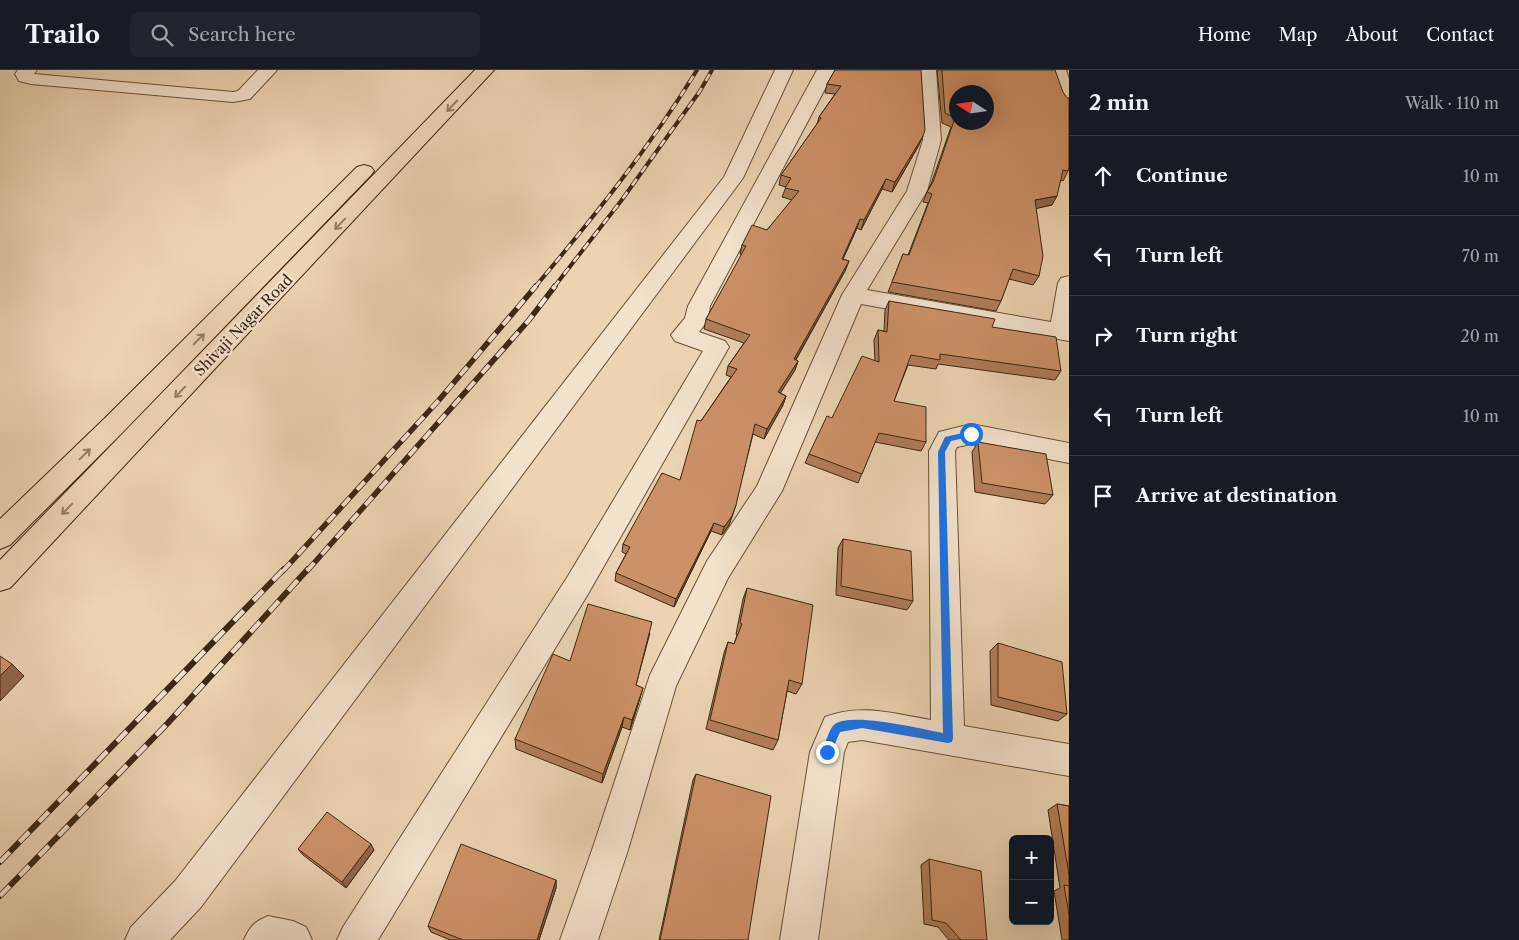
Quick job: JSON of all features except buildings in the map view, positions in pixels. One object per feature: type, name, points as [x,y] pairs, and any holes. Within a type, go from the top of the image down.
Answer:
[{"type":"main road","name":"Shivaji Nagar Road","points":[[0,537],[285,252],[460,70]]},
{"type":"main road","name":"Shivaji Nagar Road","points":[[0,579],[485,70]]},
{"type":"street","points":[[28,70],[24,74],[25,77],[31,79],[233,97],[244,95],[252,89],[268,70]]},
{"type":"street","points":[[144,940],[188,894],[733,178],[784,70]]},
{"type":"street","points":[[356,940],[578,585],[717,347],[683,335],[696,320],[699,306],[826,70]]},
{"type":"street","points":[[579,940],[610,850],[661,685],[717,570],[768,491],[853,295],[916,191],[932,140],[928,70]]},
{"type":"street","points":[[1057,70],[1069,101]]},
{"type":"street","points":[[853,295],[1065,332],[1069,283]]},
{"type":"street","points":[[948,738],[942,452],[948,439],[971,434],[1069,453]]},
{"type":"street","points":[[799,940],[827,752],[837,728],[862,724],[1069,760]]},
{"type":"street","points":[[264,940],[268,935],[294,940]]},
{"type":"railway","points":[[535,287],[620,182],[660,127],[697,70]]},
{"type":"railway","points":[[554,287],[621,201],[700,91],[712,70]]},
{"type":"railway","points":[[283,571],[439,400],[536,286]]},
{"type":"railway","points":[[307,571],[529,320],[555,286]]},
{"type":"railway","points":[[0,862],[284,569]]},
{"type":"railway","points":[[0,896],[168,723],[308,569]]},
{"type":"route","points":[[827,752],[837,728],[862,724],[948,738],[942,452],[948,439],[971,434]]}]
